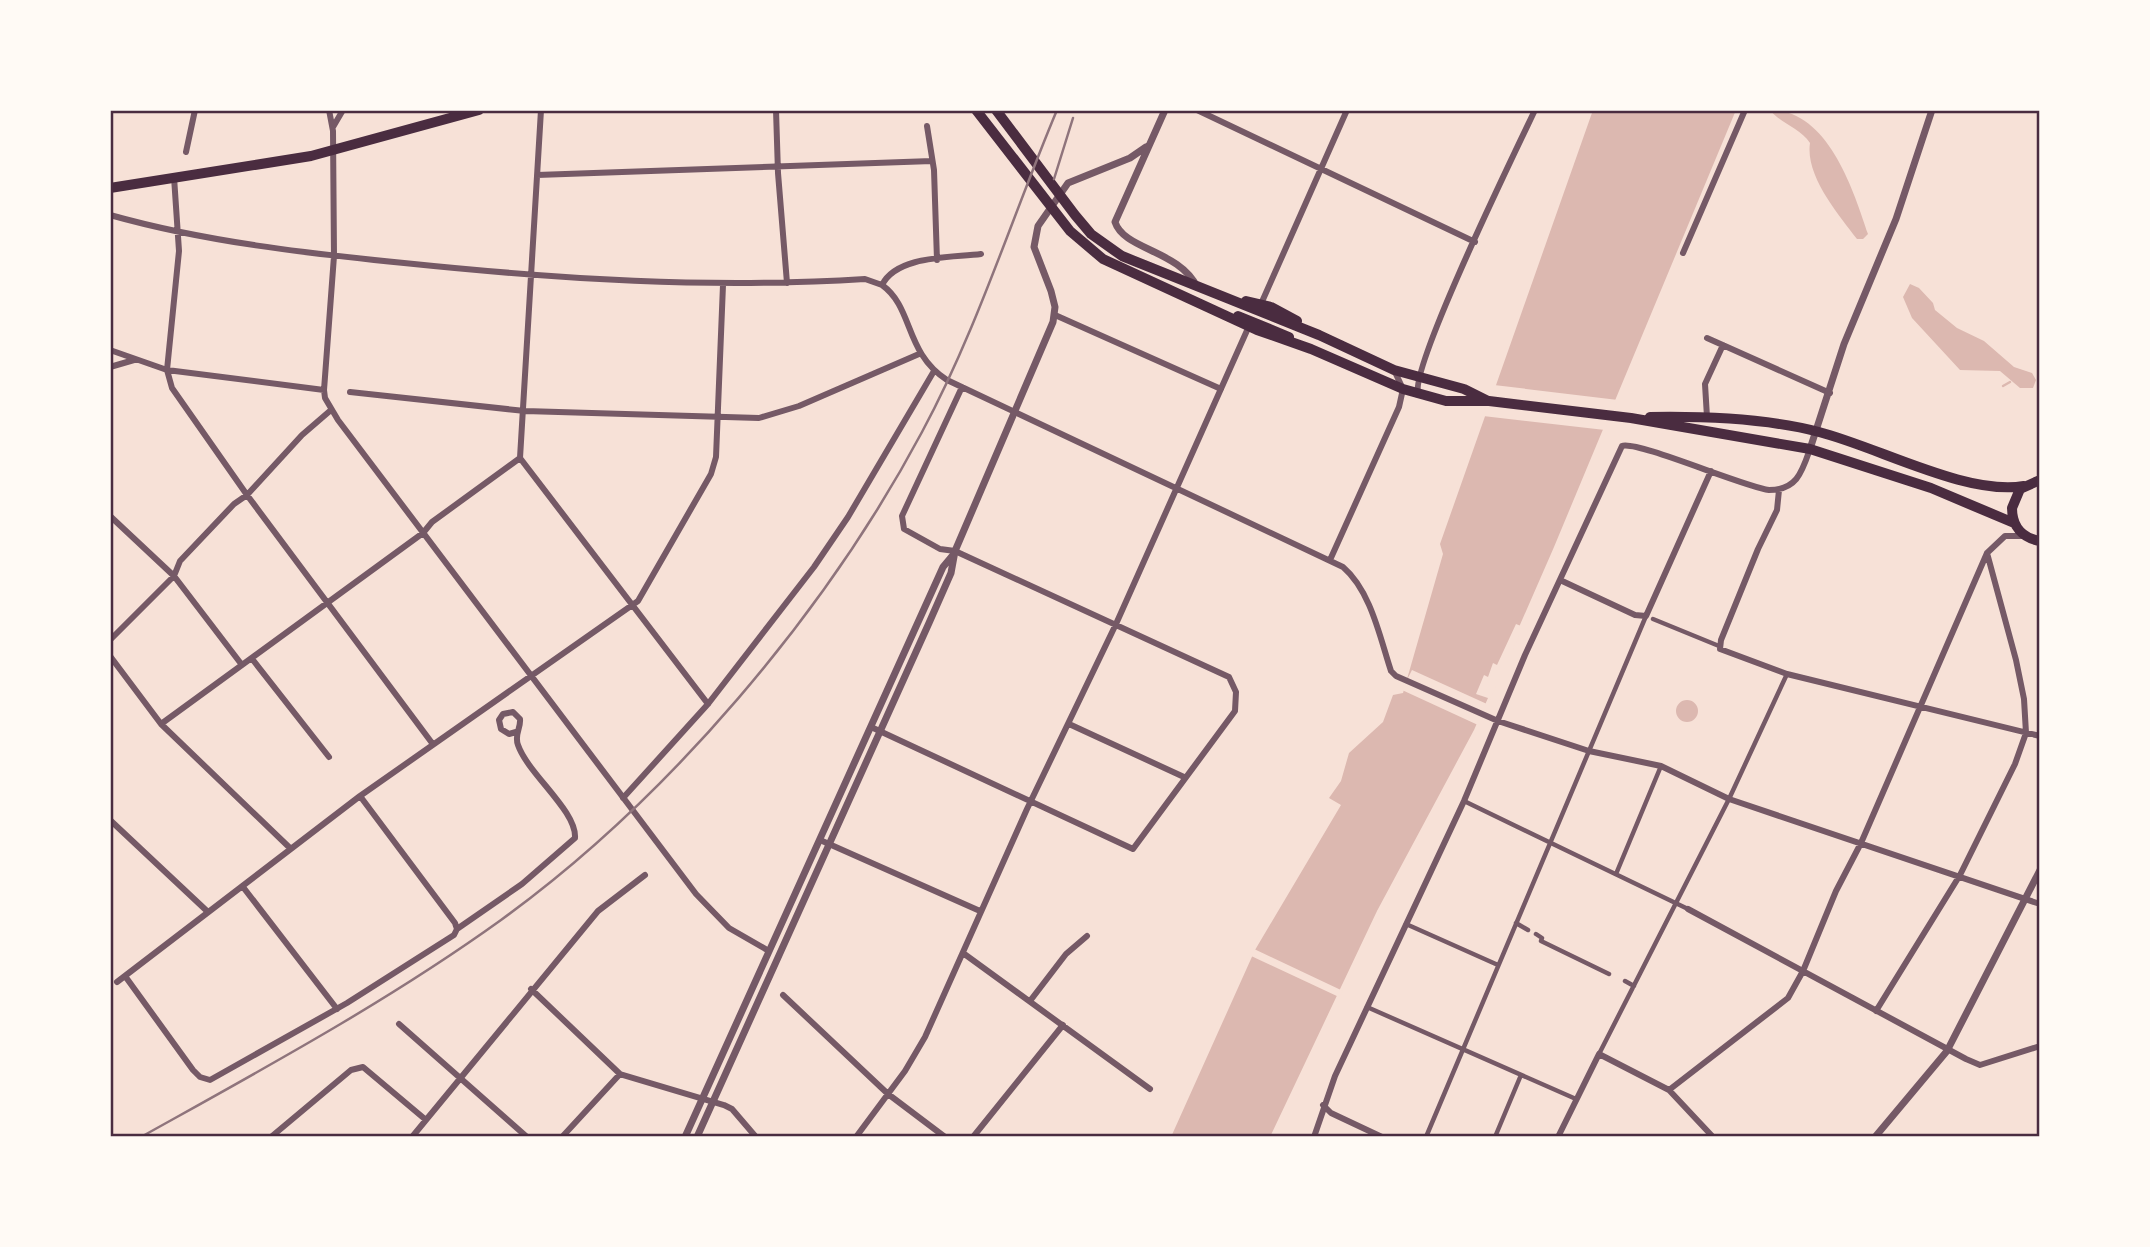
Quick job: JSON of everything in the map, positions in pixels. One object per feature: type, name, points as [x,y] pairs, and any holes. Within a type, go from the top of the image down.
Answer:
[{"type":"highway","points":[[110,188],[334,151],[479,110]]},
{"type":"highway","points":[[976,110],[1070,231],[1103,259],[1145,281],[1275,329],[1311,349]]},
{"type":"highway","points":[[996,110],[1075,215],[1106,246],[1135,262],[1197,288],[1319,335],[1394,370],[1446,401],[1489,401],[1611,415],[1810,449],[1941,491],[2014,523],[2035,540]]},
{"type":"highway","points":[[1215,295],[1261,304],[1282,312],[1319,335]]},
{"type":"highway","points":[[1215,309],[1249,326],[1311,349],[1403,389],[1438,382],[1464,389],[1489,401]]},
{"type":"highway","points":[[1631,418],[1707,417],[1817,431],[1978,484],[2004,489],[2040,480]]},
{"type":"highway","points":[[2014,523],[2012,503],[2024,486]]},
{"type":"street","points":[[186,152],[195,110]]},
{"type":"street","points":[[329,110],[334,151],[334,256],[324,390],[331,410],[704,904],[729,928],[769,951]]},
{"type":"street","points":[[333,127],[342,110]]},
{"type":"street","points":[[541,110],[525,411],[520,458],[708,704]]},
{"type":"street","points":[[776,110],[777,166],[787,283]]},
{"type":"street","points":[[1165,110],[1146,147],[1115,222],[1124,236],[1183,267],[1197,288]]},
{"type":"street","points":[[1196,110],[1475,242]]},
{"type":"street","points":[[1261,304],[1347,110]]},
{"type":"street","points":[[1683,253],[1745,110]]},
{"type":"street","points":[[1314,1137],[1321,1122],[1323,1105],[1366,1007],[1464,801],[1560,580],[1622,446],[1632,444],[1759,489],[1779,490],[1796,482],[1817,431],[1844,344],[1896,219],[1932,110]]},
{"type":"street","points":[[1418,386],[1531,111]]},
{"type":"street","points":[[927,126],[932,161],[937,260]]},
{"type":"street","points":[[697,1137],[951,573],[956,551],[1055,315],[1051,291],[1034,243],[1038,226],[1063,188],[1073,179],[1130,158],[1146,147]]},
{"type":"street","points":[[537,175],[932,161]]},
{"type":"street","points":[[174,177],[178,251],[167,370],[172,388],[247,495],[432,743]]},
{"type":"street","points":[[110,215],[177,232],[334,256],[532,277],[723,285],[865,279],[882,285],[895,299],[919,354],[934,371],[962,387],[1330,560],[1350,574],[1358,586],[1391,671],[1396,676],[1498,721],[1589,751],[1661,766],[1728,799],[2040,904]]},
{"type":"street","points":[[882,285],[887,275],[899,267],[981,254]]},
{"type":"street","points":[[117,982],[432,743],[642,596],[711,474],[716,457],[723,285]]},
{"type":"street","points":[[1055,315],[1221,389]]},
{"type":"street","points":[[856,1137],[925,1037],[980,911],[1116,624],[1249,326]]},
{"type":"street","points":[[1707,338],[1830,393]]},
{"type":"street","points":[[1707,417],[1705,384],[1723,345]]},
{"type":"street","points":[[110,350],[167,370],[324,390]]},
{"type":"street","points":[[350,392],[525,411],[718,419],[773,415],[919,354]]},
{"type":"street","points":[[110,367],[135,360]]},
{"type":"street","points":[[1330,560],[1396,414],[1403,389],[1394,370]]},
{"type":"street","points":[[623,798],[708,704],[848,517],[934,371]]},
{"type":"street","points":[[871,727],[1133,849],[1184,777],[1236,711],[1237,692],[1229,677],[956,551],[940,550],[902,526],[902,516],[962,387]]},
{"type":"street","points":[[110,640],[174,576],[180,561],[247,495],[302,435],[331,410]]},
{"type":"street","points":[[161,724],[328,605],[423,533],[432,522],[520,458]]},
{"type":"street","points":[[1426,1137],[1711,471]]},
{"type":"street","points":[[1719,646],[1758,549],[1777,510],[1779,490]]},
{"type":"street","points":[[110,516],[174,576],[242,665]]},
{"type":"street","points":[[1669,1090],[1788,998],[1803,971],[1836,891],[1861,844],[1987,553],[2005,536],[2035,540]]},
{"type":"street","points":[[685,1137],[943,567],[956,551]]},
{"type":"street","points":[[1876,1012],[1960,875],[2015,764],[2026,733],[2028,724],[2016,660],[1987,553]]},
{"type":"street","points":[[1560,580],[1635,615],[1649,617],[1719,646],[1724,651],[1787,674],[2040,736]]},
{"type":"street","points":[[110,656],[161,724],[291,849]]},
{"type":"street","points":[[253,660],[329,757]]},
{"type":"street","points":[[1558,1137],[1728,799],[1787,674]]},
{"type":"street","points":[[1069,724],[1184,777]]},
{"type":"street","points":[[125,976],[193,1070],[205,1080],[337,1009],[444,942],[457,929],[522,884],[572,842],[574,825],[531,771],[517,742],[516,732]]},
{"type":"street","points":[[1616,874],[1661,766]]},
{"type":"street","points":[[360,796],[457,929]]},
{"type":"street","points":[[1464,801],[1552,841],[1688,909],[1947,1051],[1980,1065],[2040,1046]]},
{"type":"street","points":[[110,820],[208,912]]},
{"type":"street","points":[[820,840],[980,911]]},
{"type":"street","points":[[1875,1137],[1947,1051],[2022,900],[2040,870]]},
{"type":"street","points":[[412,1137],[531,989],[598,911],[645,875]]},
{"type":"street","points":[[243,887],[337,1009]]},
{"type":"street","points":[[1405,923],[1498,965]]},
{"type":"street","points":[[1516,923],[1528,930]]},
{"type":"street","points":[[1536,934],[1542,937],[1541,941],[1609,974]]},
{"type":"street","points":[[1030,1000],[1066,954],[1087,936]]},
{"type":"street","points":[[963,953],[1150,1089]]},
{"type":"street","points":[[1625,982],[1634,986]]},
{"type":"street","points":[[531,989],[620,1074],[713,1101],[732,1110],[757,1137]]},
{"type":"street","points":[[783,995],[888,1094],[945,1137]]},
{"type":"street","points":[[1366,1007],[1461,1051],[1576,1099]]},
{"type":"street","points":[[399,1024],[527,1137]]},
{"type":"street","points":[[973,1137],[1063,1025]]},
{"type":"street","points":[[1599,1054],[1669,1090],[1713,1137]]},
{"type":"street","points":[[271,1137],[351,1070],[363,1067],[426,1120]]},
{"type":"street","points":[[562,1137],[620,1074]]},
{"type":"street","points":[[1495,1137],[1521,1075]]},
{"type":"street","points":[[1323,1105],[1331,1113],[1382,1137]]},
{"type":"shaded area","points":[[1593,110],[1736,110],[1554,547],[1474,730],[1377,911],[1270,1137],[1171,1137],[1255,950],[1341,805],[1329,798],[1341,781],[1349,753],[1383,722],[1393,695],[1403,693],[1443,554],[1440,544]]},
{"type":"shaded area","points":[[1770,110],[1790,113],[1808,123],[1823,137],[1846,175],[1855,196],[1868,234],[1863,239],[1857,239],[1818,182],[1810,156],[1810,143]]},
{"type":"shaded area","points":[[1910,284],[1919,288],[1933,303],[1935,310],[1957,328],[1984,341],[2014,367],[2032,373],[2036,380],[2033,388],[2020,388],[2000,371],[1960,370],[1912,318],[1903,297]]},
{"type":"shaded area","points":[[1687,700],[1697,707],[1698,711],[1691,721],[1687,722],[1677,715],[1676,711],[1683,701]]},
{"type":"pier","points":[[1494,385],[1618,400],[1605,430],[1483,416]]},
{"type":"pier","points":[[1516,624],[1521,626],[1520,634],[1489,702],[1488,698],[1476,694],[1484,675],[1488,677],[1493,663],[1497,665]]},
{"type":"pier","points":[[1412,670],[1487,704],[1478,725],[1402,690]]},
{"type":"pier","points":[[1252,948],[1343,991],[1339,997],[1249,955]]},
{"type":"waterway","points":[[2003,386],[2010,382]]},
{"type":"railway","points":[[141,1137],[369,1007],[501,920],[563,872],[624,818],[738,699],[839,568],[883,500],[922,432],[977,314],[1057,110]]},
{"type":"railway","points":[[1054,179],[1073,118]]}]
